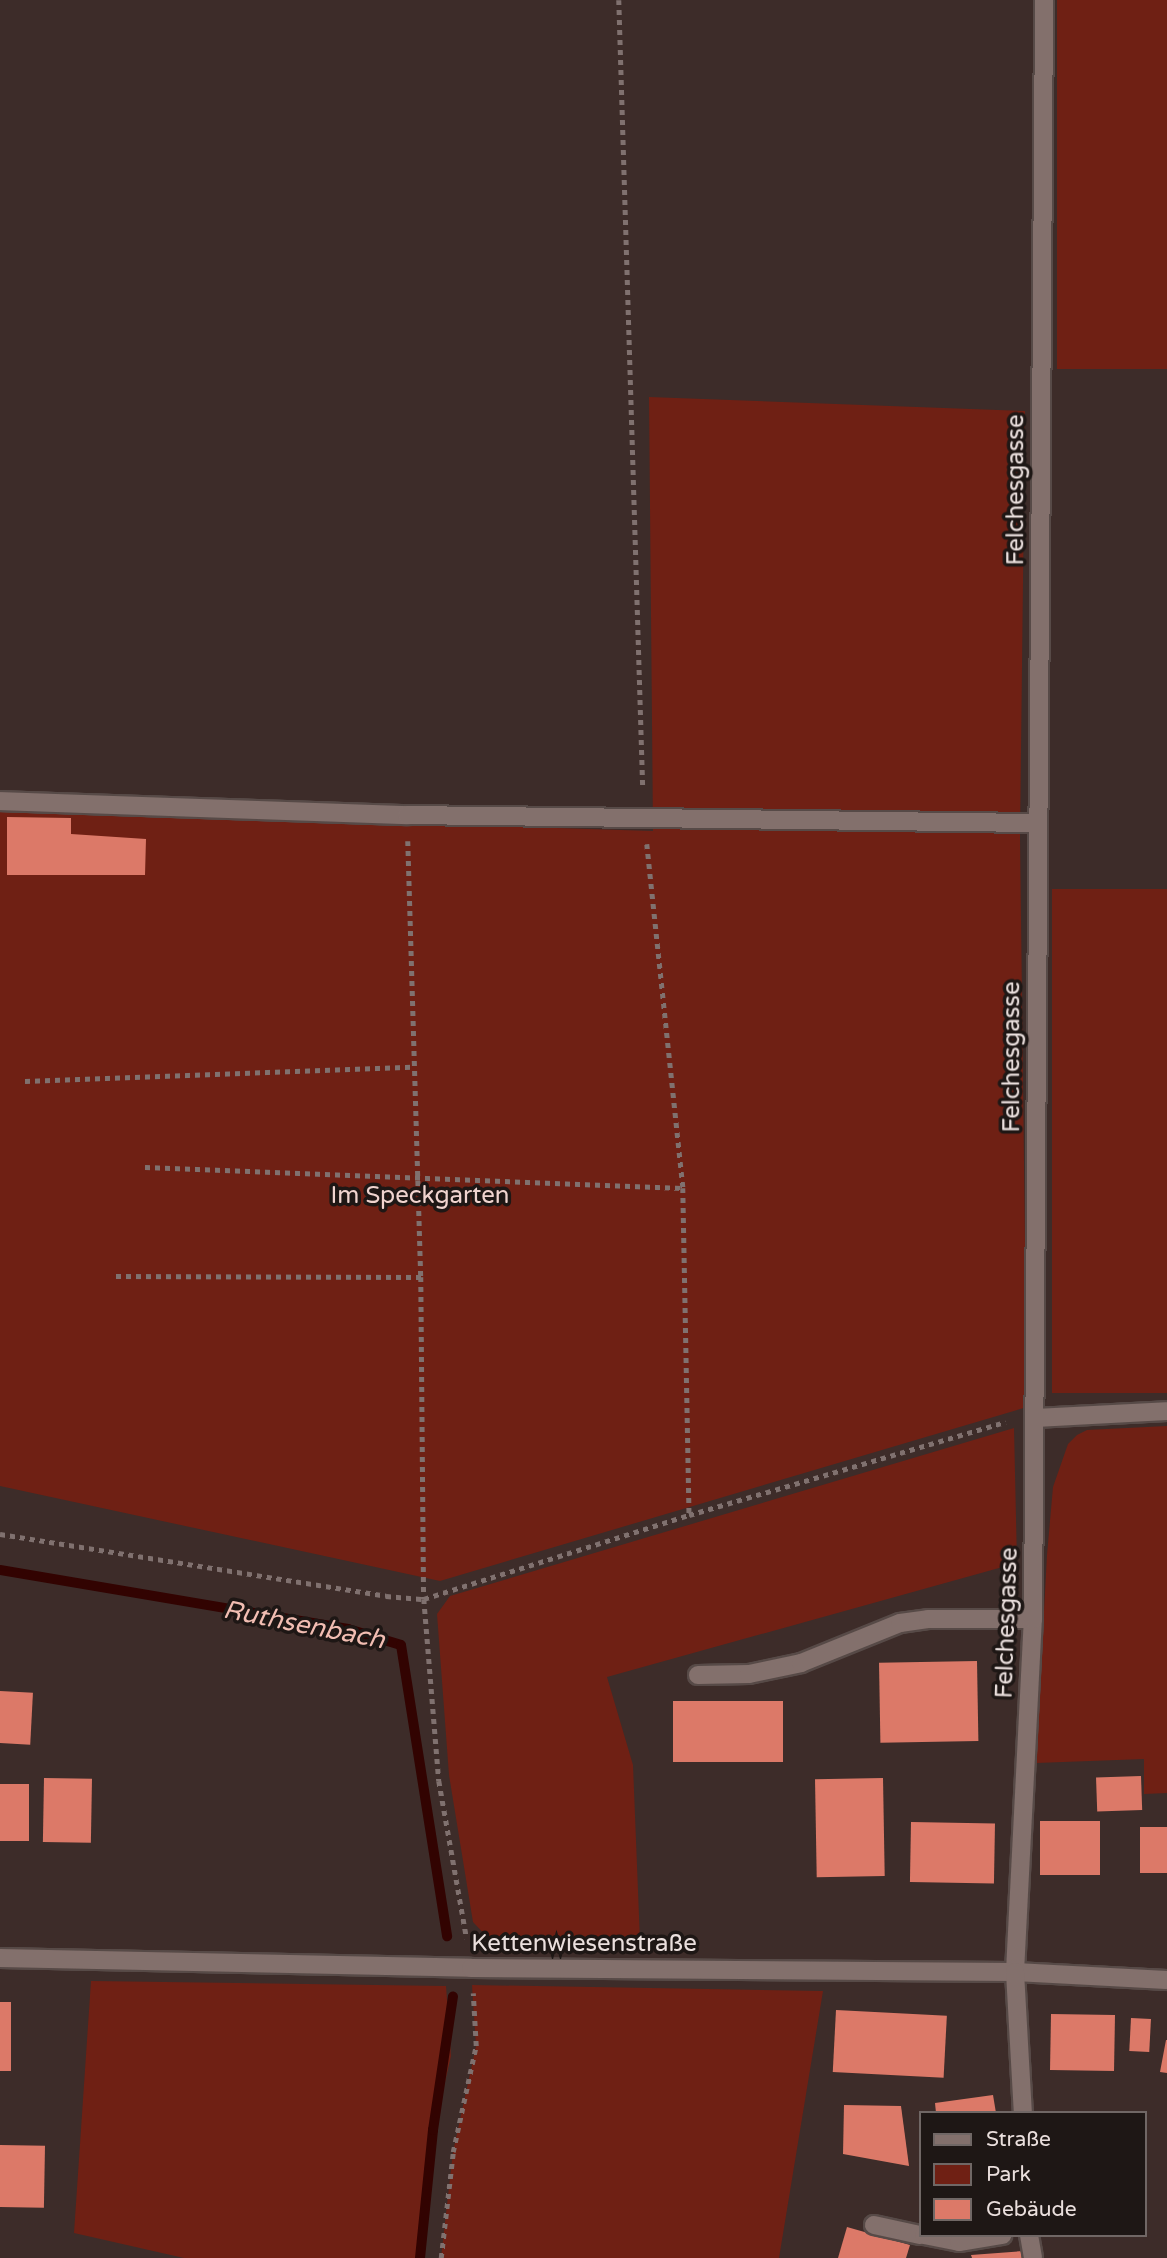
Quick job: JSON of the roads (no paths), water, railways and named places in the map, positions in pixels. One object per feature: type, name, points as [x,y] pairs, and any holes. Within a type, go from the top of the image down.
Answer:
[{"type":"street","name":"Felchesgasse","points":[[1023,2111],[1015,1972],[1033,1619],[1044,0]]},
{"type":"street","points":[[0,800],[407,815],[1037,823]]},
{"type":"street","points":[[1035,1418],[1167,1411]]},
{"type":"street","points":[[698,1675],[749,1674],[801,1663],[900,1623],[928,1619],[1033,1619]]},
{"type":"street","name":"Kettenwiesenstraße","points":[[0,1958],[471,1968],[1015,1972],[1167,1980]]},
{"type":"street","points":[[874,2225],[918,2234]]},
{"type":"street","points":[[933,2237],[959,2242],[990,2237]]},
{"type":"street","points":[[1030,2237],[1033,2258]]},
{"type":"waterway","name":"Ruthsenbach","points":[[0,1570],[348,1629],[401,1645],[447,1936]]},
{"type":"waterway","name":"Ruthsenbach","points":[[420,2258],[433,2130],[453,1996]]},
{"type":"park label","name":"Im Speckgarten","points":[[420,1196]]}]
